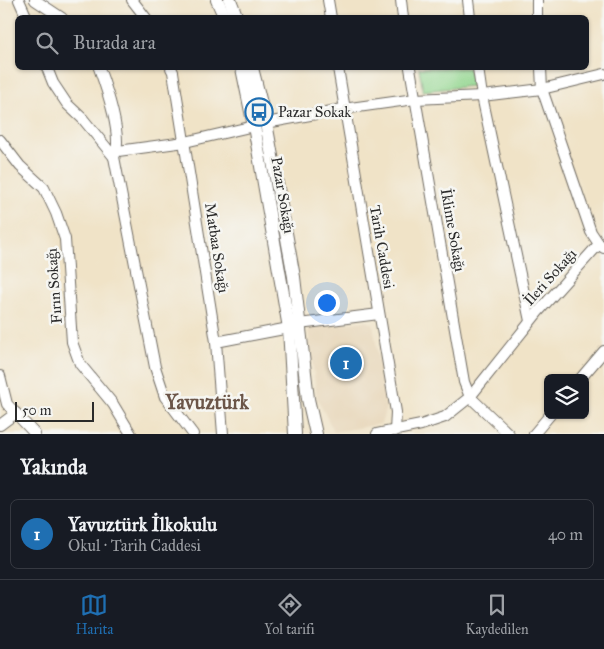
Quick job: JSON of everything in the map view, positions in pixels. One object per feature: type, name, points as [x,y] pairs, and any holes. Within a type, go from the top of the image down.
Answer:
[{"type":"main road","points":[[217,0],[224,15]]},
{"type":"main road","points":[[230,0],[237,15]]},
{"type":"main road","name":"Pazar Sokağı","points":[[243,70],[260,124]]},
{"type":"main road","name":"Pazar Sokağı","points":[[252,70],[294,326],[316,434]]},
{"type":"main road","name":"Pazar Sokağı","points":[[294,326],[295,434]]},
{"type":"street","points":[[19,0],[25,15]]},
{"type":"street","points":[[35,0],[58,15]]},
{"type":"street","points":[[132,0],[144,15]]},
{"type":"street","points":[[328,0],[330,15]]},
{"type":"street","points":[[401,0],[403,15]]},
{"type":"street","points":[[468,0],[470,15]]},
{"type":"street","points":[[537,0],[537,15]]},
{"type":"street","points":[[48,70],[66,104],[116,154]]},
{"type":"street","points":[[100,70],[114,118],[116,154],[155,367],[165,397],[193,434]]},
{"type":"street","name":"Matbaa Sokağı","points":[[172,70],[216,342],[223,434]]},
{"type":"street","name":"Tarih Caddesi","points":[[338,70],[343,109],[396,412],[395,431]]},
{"type":"street","name":"İklime Sokağı","points":[[410,70],[464,382],[470,396]]},
{"type":"street","points":[[478,70],[482,96],[530,321]]},
{"type":"street","name":"İleri Sokağı","points":[[377,434],[445,417],[470,396],[530,321],[602,246],[591,232],[542,89],[541,70]]},
{"type":"street","points":[[116,154],[185,142],[260,124],[343,109],[414,99],[482,96],[542,89],[604,74]]},
{"type":"street","name":"Fırın Sokağı","points":[[0,140],[20,166],[44,188],[56,213],[65,239],[72,342],[80,364],[114,404],[131,434]]},
{"type":"street","points":[[216,342],[294,326],[378,314]]},
{"type":"street","points":[[584,374],[604,351]]},
{"type":"street","points":[[0,376],[7,404],[35,434]]},
{"type":"street","points":[[470,396],[509,434]]},
{"type":"street","points":[[0,425],[16,413]]},
{"type":"street","points":[[534,434],[547,419]]},
{"type":"shaded area","points":[[366,321],[373,324],[386,407],[381,424],[334,432],[317,398],[308,328]]},
{"type":"green space","points":[[419,70],[469,70],[472,86],[423,91]]},
{"type":"place","name":"Pazar Sokak","points":[[259,112]]},
{"type":"place","name":"Yavuztürk İlkokulu","points":[[346,363]]},
{"type":"district","name":"Yavuztürk","points":[[207,402]]}]
